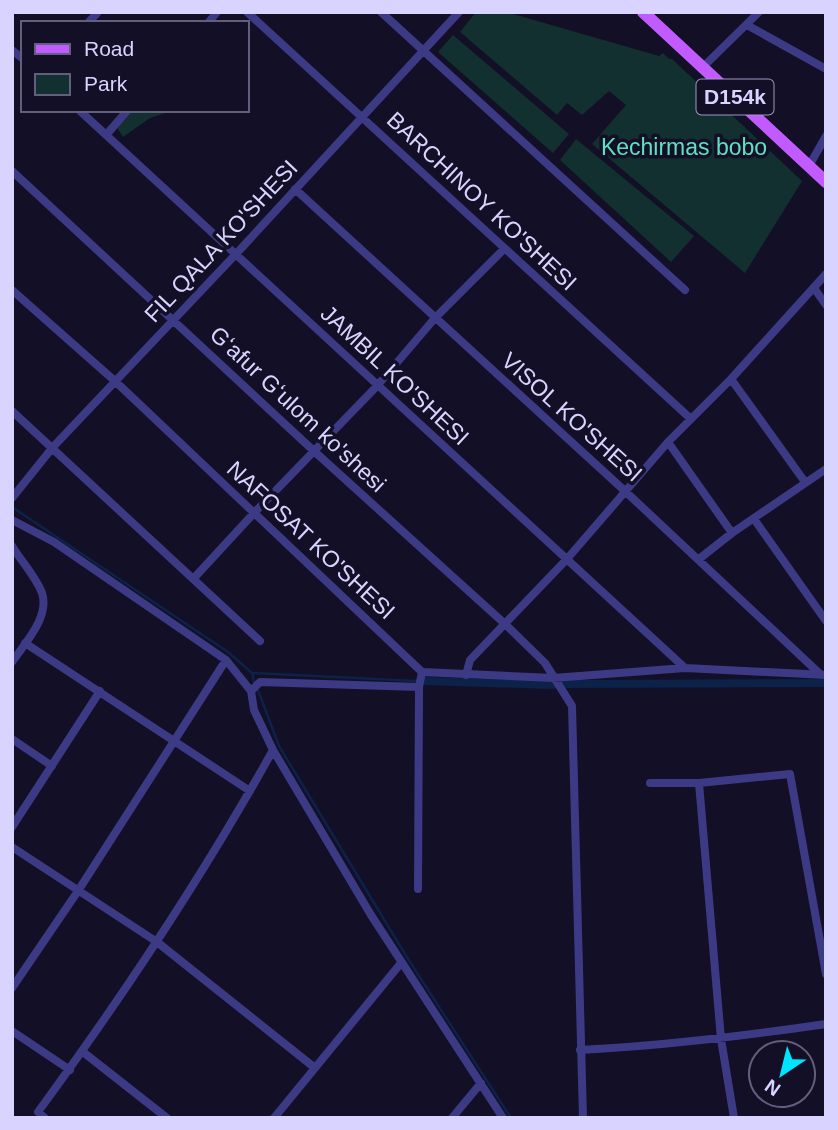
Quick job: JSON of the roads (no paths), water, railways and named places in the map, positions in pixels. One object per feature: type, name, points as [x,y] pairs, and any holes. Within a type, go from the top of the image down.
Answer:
[{"type":"main road","name":"D154k","points":[[643,12],[826,182]]},
{"type":"street","name":"BARCHINOY KO'SHESI","points":[[247,12],[691,419]]},
{"type":"street","points":[[381,12],[685,290]]},
{"type":"street","name":"FIL QALA KO'SHESI","points":[[12,498],[53,447],[174,321],[459,12]]},
{"type":"street","points":[[703,67],[759,12]]},
{"type":"street","points":[[747,25],[826,69]]},
{"type":"street","name":"JAMBIL KO'SHESI","points":[[81,112],[685,668]]},
{"type":"street","points":[[106,135],[126,112]]},
{"type":"street","points":[[809,166],[826,136]]},
{"type":"street","name":"Gʻafur Gʻulom ko'shesi","points":[[12,171],[505,624],[545,663],[572,706],[583,1118]]},
{"type":"street","name":"VISOL KO'SHESI","points":[[295,189],[823,674]]},
{"type":"street","points":[[194,578],[377,386],[435,318],[504,249]]},
{"type":"street","points":[[466,675],[470,660],[566,559],[668,442],[732,379],[826,274]]},
{"type":"street","points":[[814,288],[826,305]]},
{"type":"street","name":"NAFOSAT KO'SHESI","points":[[12,289],[116,382],[422,673]]},
{"type":"street","points":[[732,379],[804,482]]},
{"type":"street","points":[[12,411],[260,641]]},
{"type":"street","points":[[668,442],[732,533]]},
{"type":"street","points":[[699,559],[732,533],[826,469]]},
{"type":"street","points":[[754,519],[826,621]]},
{"type":"street","points":[[12,520],[54,542],[226,660],[251,691],[254,710],[273,750],[401,963],[503,1118]]},
{"type":"street","points":[[12,546],[41,592],[44,603],[40,619],[12,662]]},
{"type":"street","points":[[25,642],[250,791]]},
{"type":"street","points":[[12,988],[78,891],[226,660]]},
{"type":"street","points":[[418,889],[419,687],[422,673],[553,678],[685,668],[823,674]]},
{"type":"street","points":[[251,691],[260,681],[419,687]]},
{"type":"street","points":[[12,827],[100,691]]},
{"type":"street","points":[[12,738],[52,766]]},
{"type":"street","points":[[42,1115],[234,821],[273,750]]},
{"type":"street","points":[[650,783],[699,783],[789,774],[826,974]]},
{"type":"street","points":[[699,783],[721,1039],[734,1118]]},
{"type":"street","points":[[12,847],[157,942],[315,1068]]},
{"type":"street","points":[[274,1118],[401,963]]},
{"type":"street","points":[[580,1050],[721,1039],[826,1024]]},
{"type":"street","points":[[12,1031],[69,1070]]},
{"type":"street","points":[[83,1052],[167,1118]]},
{"type":"street","points":[[452,1118],[481,1083]]},
{"type":"waterway","points":[[12,507],[228,652],[252,673],[254,682]]},
{"type":"waterway","points":[[252,673],[416,681]]},
{"type":"waterway","points":[[424,681],[553,685]]},
{"type":"waterway","points":[[563,684],[826,683]]},
{"type":"waterway","points":[[258,690],[279,746],[408,959],[511,1118]]},
{"type":"park label","name":"Kechirmas bobo","points":[[684,147]]}]
